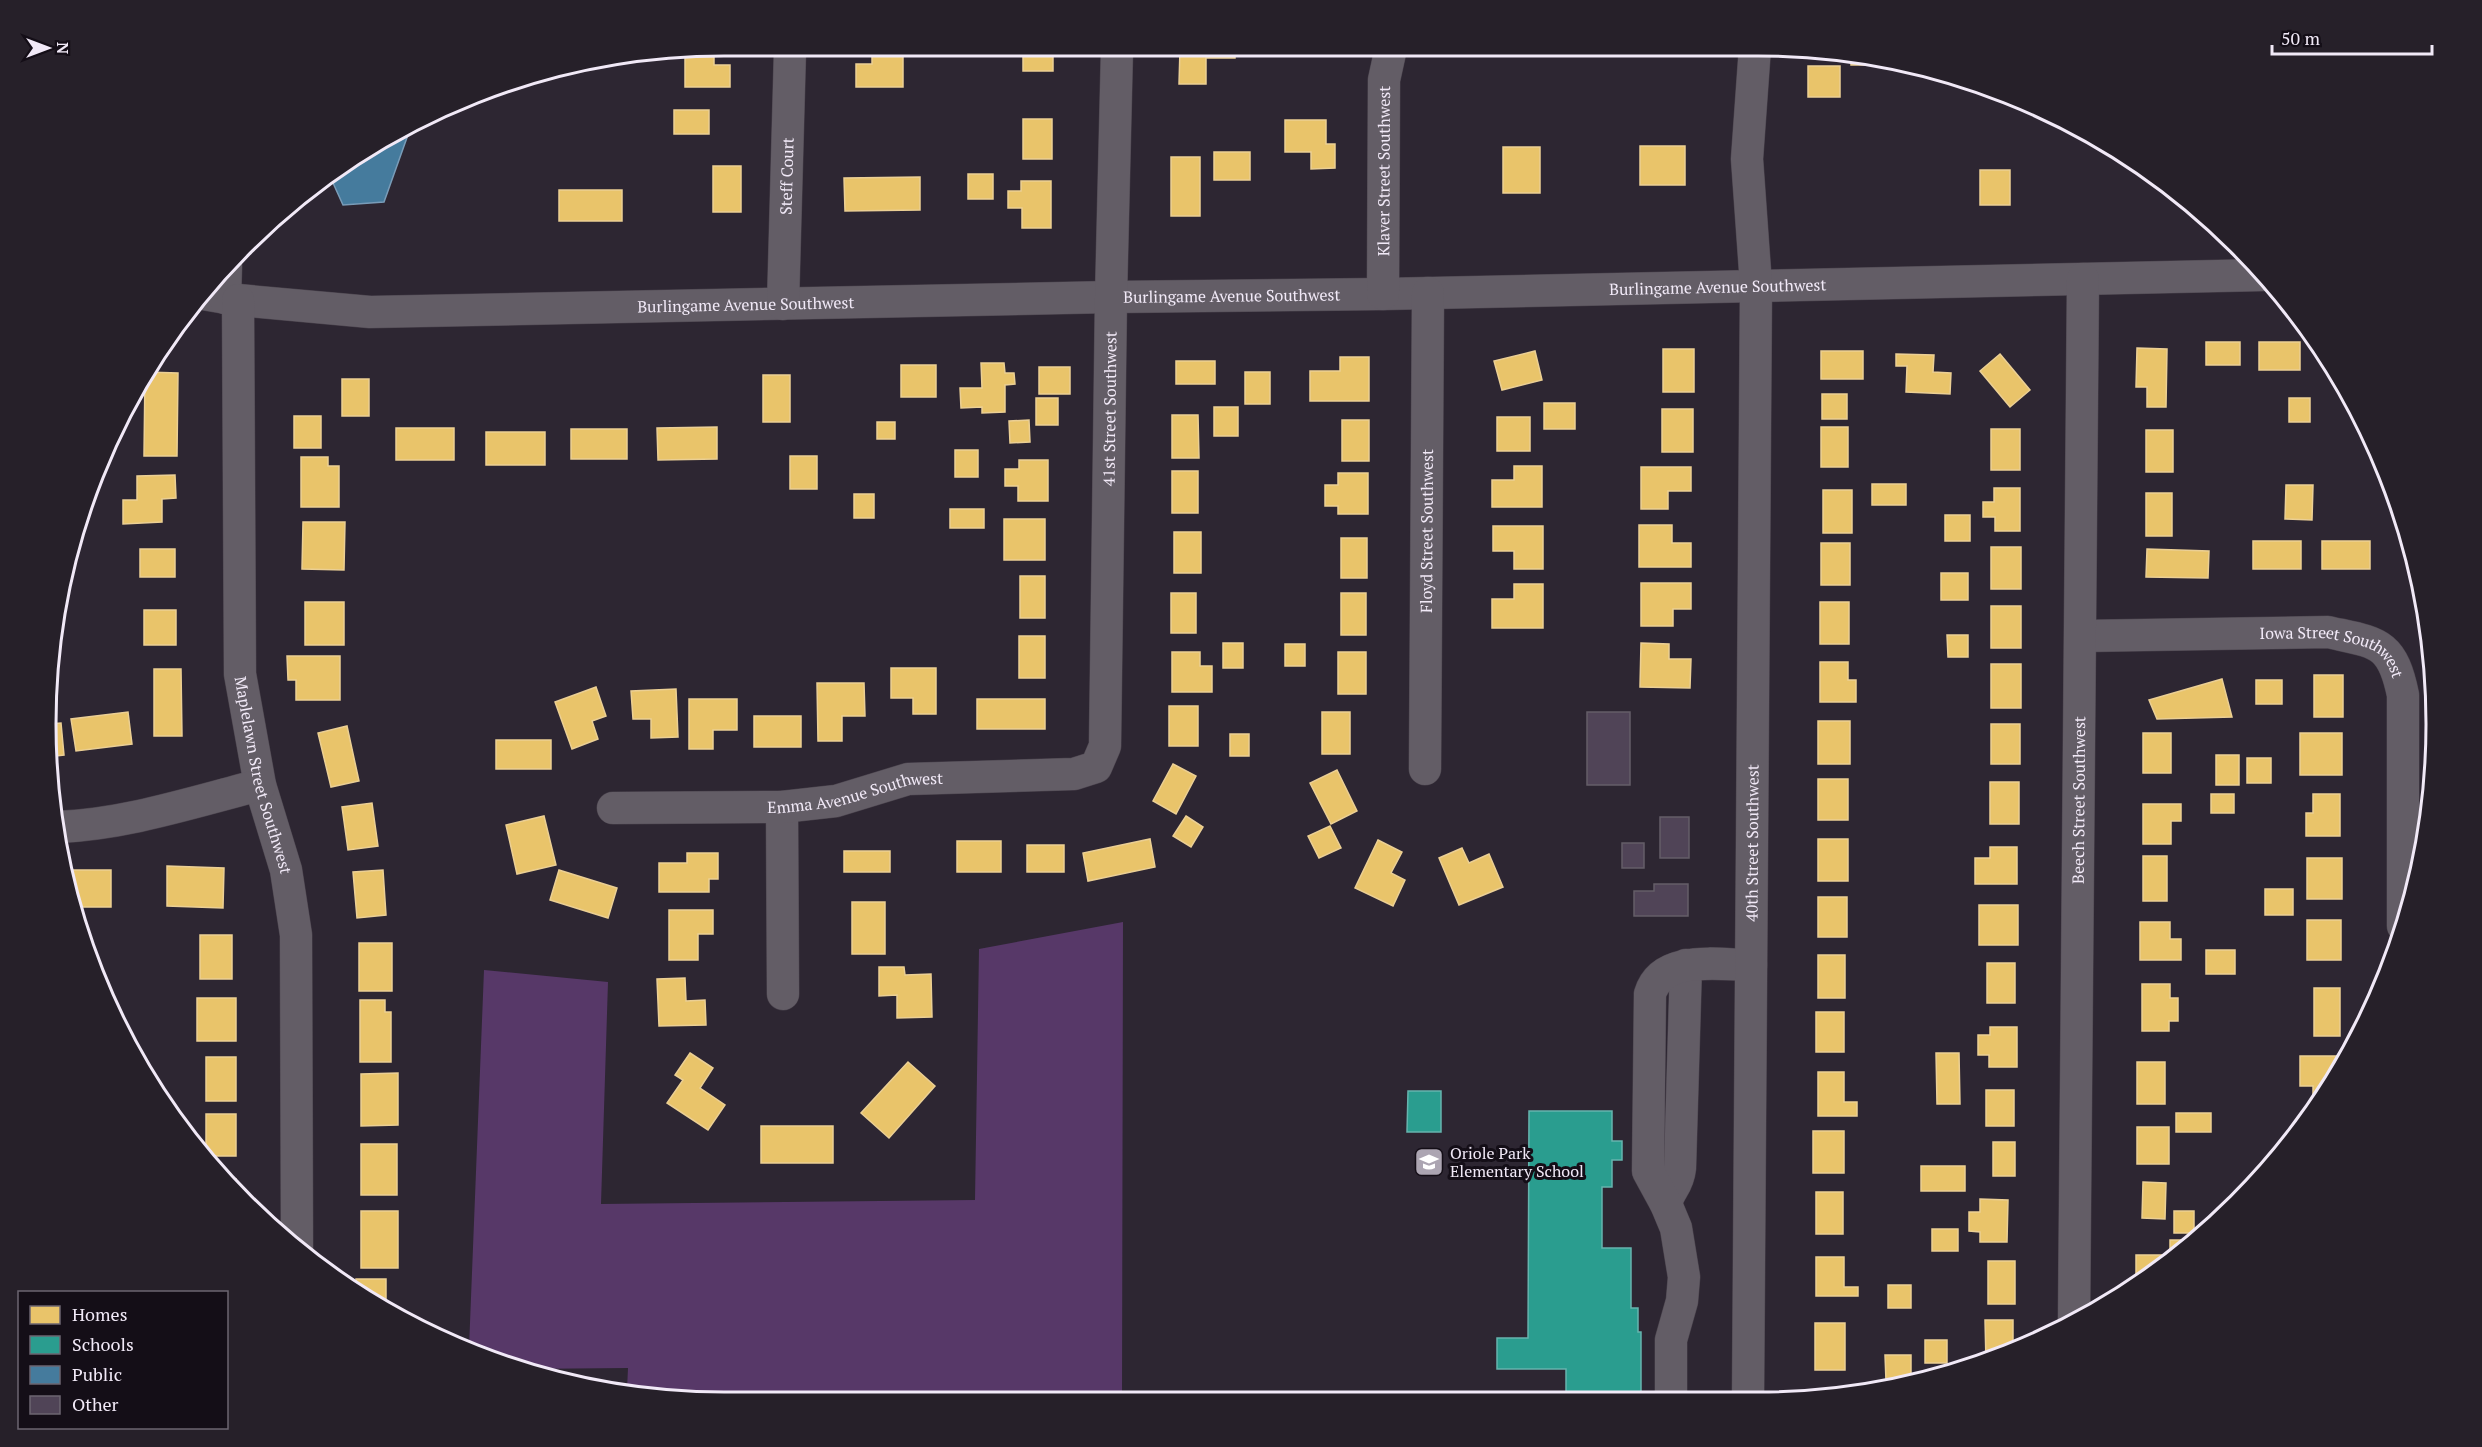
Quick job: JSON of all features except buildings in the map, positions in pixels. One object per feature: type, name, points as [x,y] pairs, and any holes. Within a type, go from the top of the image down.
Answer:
[{"type":"street","name":"Steff Court","points":[[783,304],[790,55]]},
{"type":"street","name":"41st Street Southwest","points":[[1096,767],[1105,746],[1117,55]]},
{"type":"street","name":"Klaver Street Southwest","points":[[1383,294],[1384,80],[1389,55]]},
{"type":"street","name":"40th Street Southwest","points":[[1748,1392],[1756,285],[1748,159],[1754,55]]},
{"type":"street","name":"Burlingame Avenue Southwest","points":[[222,297],[370,312],[2254,275]]},
{"type":"street","name":"Beech Street Southwest","points":[[2074,1312],[2083,279]]},
{"type":"street","name":"Maplelawn Street Southwest","points":[[224,280],[222,297],[240,674],[260,785],[286,870],[296,936],[297,1237]]},
{"type":"street","name":"Floyd Street Southwest","points":[[1425,769],[1428,293]]},
{"type":"street","name":"Iowa Street Southwest","points":[[2081,636],[2328,632],[2383,648],[2398,669],[2403,695],[2403,899]]},
{"type":"street","name":"Emma Avenue Southwest","points":[[613,808],[782,807],[836,801],[908,779],[1074,774],[1096,767]]},
{"type":"street","points":[[64,827],[137,817],[260,785]]},
{"type":"street","points":[[782,807],[783,994]]},
{"type":"street","points":[[1671,1392],[1671,1340],[1682,1301],[1684,1277],[1679,1241],[1666,1204],[1668,1196],[1678,1183],[1680,1167],[1686,965],[1751,965]]},
{"type":"shaded area","points":[[1123,922],[1122,1392],[724,1392],[680,1390],[627,1385],[628,1368],[550,1369],[469,1341],[484,970],[608,982],[601,1204],[975,1200],[979,949]]},
{"type":"place","name":"Oriole Park Elementary School","points":[[1429,1162]]}]
